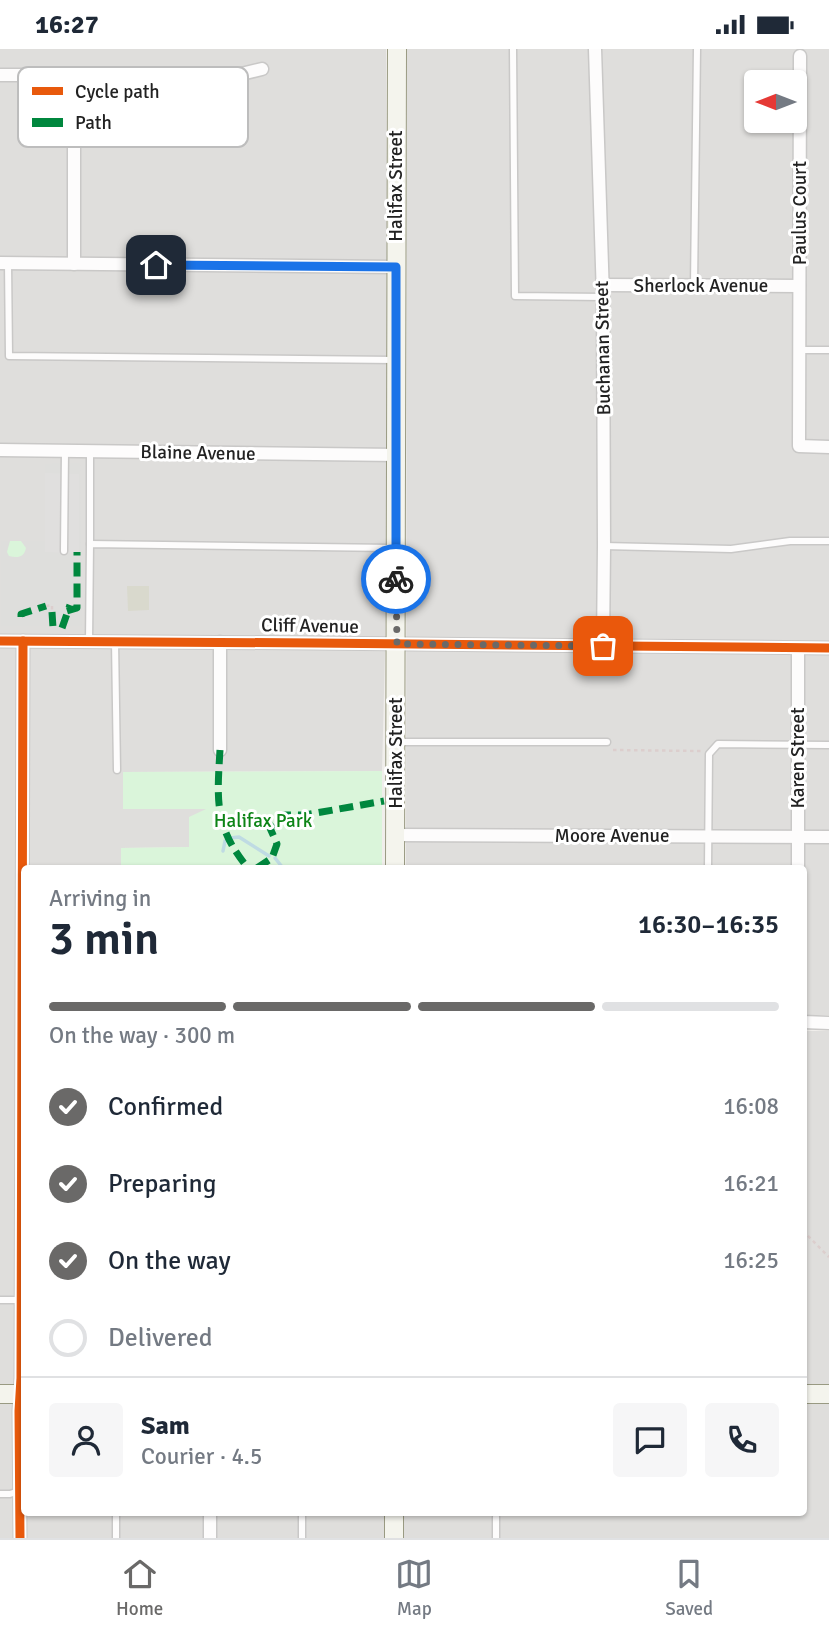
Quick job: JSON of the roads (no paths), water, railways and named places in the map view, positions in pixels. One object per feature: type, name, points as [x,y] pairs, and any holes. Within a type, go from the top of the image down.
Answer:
[{"type":"street","name":"Halifax Street","points":[[396,865],[397,49]]},
{"type":"street","name":"Buchanan Street","points":[[595,49],[603,291],[603,646]]},
{"type":"street","name":"Paulus Court","points":[[800,56],[799,446],[829,447]]},
{"type":"street","points":[[248,72],[262,69]]},
{"type":"street","points":[[0,75],[18,75]]},
{"type":"street","points":[[74,147],[74,264]]},
{"type":"street","points":[[4,263],[396,267]]},
{"type":"street","name":"Sherlock Avenue","points":[[603,291],[694,285],[799,286]]},
{"type":"street","name":"Blaine Avenue","points":[[0,450],[397,454]]},
{"type":"street","name":"Cliff Avenue","points":[[0,641],[829,648]]},
{"type":"street","points":[[22,865],[23,641]]},
{"type":"street","points":[[220,642],[220,750]]},
{"type":"street","name":"Karen Street","points":[[798,648],[798,865]]},
{"type":"street","name":"Moore Avenue","points":[[396,835],[829,837]]},
{"type":"street","points":[[807,1022],[829,1023]]},
{"type":"street","points":[[0,1394],[21,1394]]},
{"type":"street","points":[[807,1394],[829,1394]]},
{"type":"street","points":[[21,1402],[21,1464]]},
{"type":"street","points":[[20,1538],[21,1514]]},
{"type":"street","points":[[210,1516],[210,1538]]},
{"type":"street","points":[[394,1516],[394,1538]]},
{"type":"lane","points":[[513,49],[515,296],[603,291]]},
{"type":"lane","points":[[694,285],[697,49]]},
{"type":"lane","points":[[4,263],[9,356],[396,360]]},
{"type":"lane","points":[[799,350],[829,350]]},
{"type":"lane","points":[[64,551],[65,451]]},
{"type":"lane","points":[[89,641],[90,451]]},
{"type":"lane","points":[[604,546],[731,549],[790,541],[829,541]]},
{"type":"lane","points":[[90,544],[396,548]]},
{"type":"lane","points":[[116,641],[117,770]]},
{"type":"lane","points":[[397,742],[607,742]]},
{"type":"lane","points":[[708,865],[709,754],[718,744],[829,745]]},
{"type":"lane","points":[[0,1300],[21,1300]]},
{"type":"lane","points":[[0,1494],[21,1490]]},
{"type":"lane","points":[[116,1538],[117,1516]]},
{"type":"lane","points":[[302,1516],[302,1538]]},
{"type":"lane","points":[[496,1517],[496,1538]]},
{"type":"waterway","points":[[230,838],[239,837],[269,856]]},
{"type":"waterway","points":[[223,851],[225,841]]},
{"type":"waterway","points":[[275,858],[281,865]]},
{"type":"park label","name":"Halifax Park","points":[[263,821]]}]
